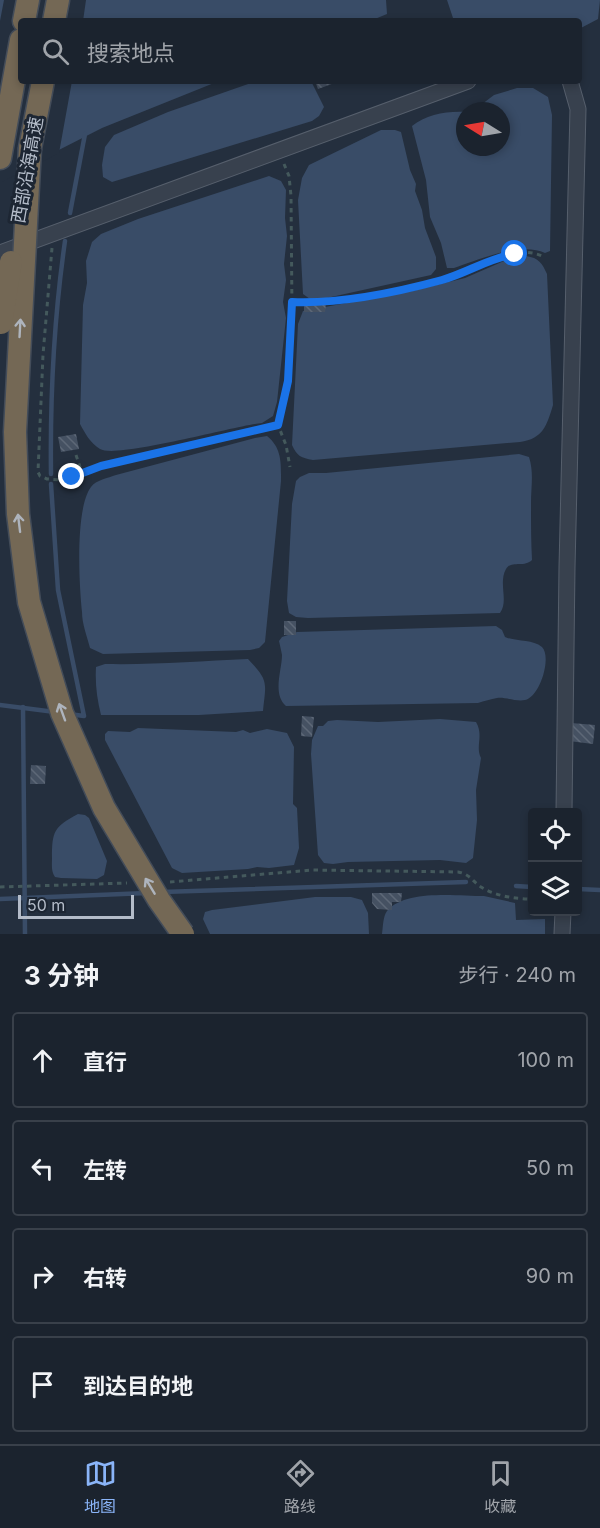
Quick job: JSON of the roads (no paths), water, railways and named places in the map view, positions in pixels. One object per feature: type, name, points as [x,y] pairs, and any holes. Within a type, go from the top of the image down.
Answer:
[{"type":"highway","points":[[25,18],[28,0]]},
{"type":"highway","points":[[55,18],[58,0]]},
{"type":"highway","name":"西部沿海高速","points":[[0,158],[18,57]]},
{"type":"highway","name":"西部沿海高速","points":[[0,330],[42,84]]},
{"type":"highway","points":[[30,148],[15,432],[18,514],[29,602],[62,713],[104,808],[159,900],[183,934]]},
{"type":"street","points":[[0,253],[460,84]]},
{"type":"street","points":[[564,808],[567,555],[578,109],[571,84]]},
{"type":"street","points":[[562,934],[563,916]]},
{"type":"water","points":[[0,0],[386,0],[387,14],[377,18],[18,18],[18,84],[212,84],[102,128],[0,180]]},
{"type":"water","points":[[447,0],[600,0],[598,19],[582,27],[582,18],[453,18]]},
{"type":"water","points":[[248,84],[312,84],[324,107],[319,116],[312,121],[112,182],[103,177],[105,147],[114,135],[168,112]]},
{"type":"water","points":[[517,88],[533,88],[548,97],[552,115],[550,251],[545,253],[524,249],[512,250],[454,268],[447,268],[441,243],[430,217],[426,180],[412,126],[437,114],[456,112],[456,156],[510,156],[510,102],[485,102],[494,95]]},
{"type":"water","points":[[381,130],[401,132],[410,170],[416,184],[415,191],[422,210],[425,228],[436,257],[436,269],[431,275],[322,299],[310,299],[303,294],[298,200],[302,178],[309,165]]},
{"type":"water","points":[[269,176],[281,181],[286,190],[287,236],[283,302],[286,318],[277,402],[273,416],[262,423],[129,450],[111,451],[96,447],[80,424],[83,305],[87,283],[86,261],[92,242],[101,234],[138,219]]},
{"type":"water","points":[[526,256],[540,262],[547,274],[553,405],[546,425],[539,434],[520,442],[313,460],[298,454],[292,445],[298,324],[303,311],[412,291],[465,278],[504,261]]},
{"type":"water","points":[[267,436],[278,451],[281,462],[281,481],[265,642],[259,648],[250,650],[103,654],[90,648],[82,616],[79,547],[82,511],[91,487],[99,481],[116,475]]},
{"type":"water","points":[[519,454],[529,457],[531,469],[532,560],[525,564],[508,566],[506,569],[503,580],[504,603],[500,613],[308,618],[296,617],[289,613],[287,601],[292,504],[296,481],[300,477],[309,473]]},
{"type":"water","points":[[496,626],[502,630],[505,637],[534,643],[542,647],[545,652],[545,667],[540,685],[525,700],[500,698],[478,703],[286,706],[279,695],[282,655],[279,641],[282,637],[297,632]]},
{"type":"water","points":[[248,659],[263,677],[265,694],[263,711],[199,715],[101,715],[96,667],[105,664]]},
{"type":"water","points":[[440,719],[476,722],[478,727],[481,758],[476,790],[477,820],[473,858],[466,863],[440,860],[324,863],[318,855],[311,754],[312,740],[318,726],[337,720],[378,722]]},
{"type":"water","points":[[138,728],[236,732],[243,730],[250,733],[267,729],[287,733],[294,747],[293,804],[297,808],[299,848],[294,865],[182,873],[172,868],[105,740],[105,734],[108,731],[130,732]]},
{"type":"water","points":[[78,814],[89,818],[107,861],[104,875],[97,879],[61,878],[55,877],[53,872],[52,849],[56,831]]},
{"type":"water","points":[[432,895],[484,896],[515,903],[516,920],[545,919],[545,934],[382,934],[387,911],[406,899]]},
{"type":"water","points":[[315,897],[351,897],[362,900],[368,913],[369,934],[210,934],[203,919],[205,912],[212,910]]},
{"type":"waterway","points":[[70,213],[85,134]]},
{"type":"waterway","points":[[51,474],[54,357],[65,241]]},
{"type":"waterway","points":[[51,484],[58,590],[84,716],[69,714]]},
{"type":"waterway","points":[[0,705],[55,712]]},
{"type":"waterway","points":[[23,707],[25,934]]},
{"type":"waterway","points":[[162,892],[466,882]]},
{"type":"waterway","points":[[516,886],[528,887]]},
{"type":"waterway","points":[[582,889],[600,890]]},
{"type":"waterway","points":[[0,899],[147,893]]}]
